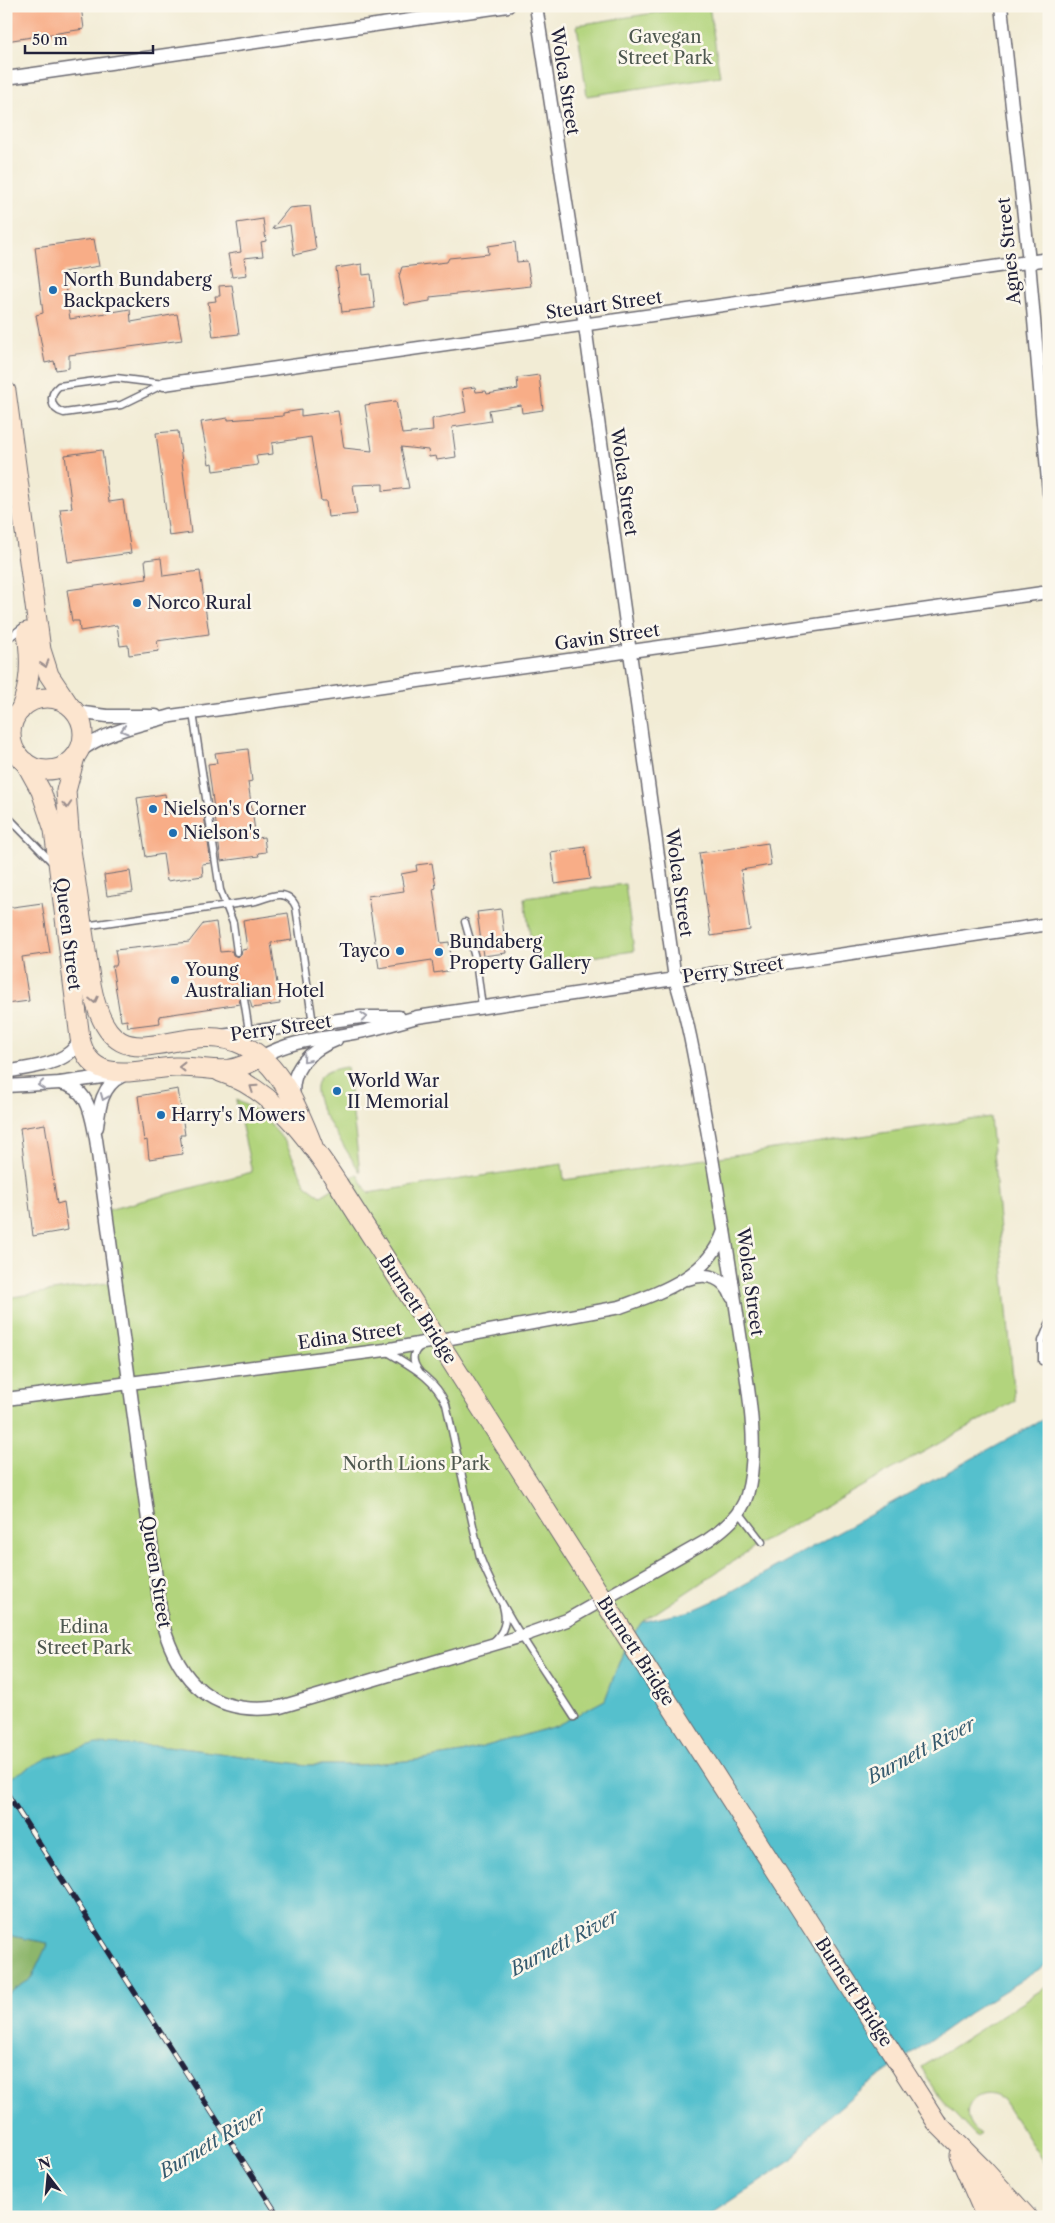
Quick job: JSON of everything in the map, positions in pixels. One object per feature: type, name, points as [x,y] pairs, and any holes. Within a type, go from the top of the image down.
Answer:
[{"type":"main road","points":[[6,391],[41,650],[49,675],[81,721],[83,732],[83,742],[77,754],[66,765],[50,770],[34,768],[17,758],[11,738],[14,717],[27,692],[30,678],[26,625],[6,486]]},
{"type":"main road","points":[[14,717],[33,702],[49,698],[59,700],[73,709]]},
{"type":"main road","name":"Queen Street","points":[[77,754],[66,791],[80,1038],[85,1052],[96,1065],[113,1072],[136,1072]]},
{"type":"main road","name":"Queen Street","points":[[17,758],[41,791],[48,810],[54,830],[60,871],[93,1000],[101,1021],[119,1041],[136,1047],[146,1046]]},
{"type":"main road","name":"Perry Street","points":[[146,1046],[211,1038]]},
{"type":"main road","name":"Burnett Bridge","points":[[211,1038],[241,1044],[261,1057],[273,1070],[295,1104],[313,1146],[959,2155]]},
{"type":"main road","points":[[136,1072],[138,1067],[135,1062],[137,1051],[146,1046]]},
{"type":"main road","name":"Perry Street","points":[[136,1072],[188,1067],[216,1071],[241,1068],[261,1057]]},
{"type":"main road","name":"Burnett Bridge","points":[[216,1071],[245,1082],[267,1098],[313,1146]]},
{"type":"main road","points":[[937,2123],[1027,2217]]},
{"type":"main road","points":[[959,2155],[986,2217]]},
{"type":"main road","points":[[959,2155],[1006,2217]]},
{"type":"street","points":[[6,78],[508,6]]},
{"type":"street","name":"Wolca Street","points":[[522,1636],[567,1620],[708,1540],[725,1528],[740,1512],[747,1495],[752,1446],[751,1418],[725,1229],[686,1014],[674,979],[585,326],[536,6]]},
{"type":"street","name":"Agnes Street","points":[[1002,6],[1029,262],[1049,492]]},
{"type":"street","name":"Steuart Street","points":[[164,384],[1049,259]]},
{"type":"street","name":"Gavin Street","points":[[73,709],[107,716],[171,716],[1049,592]]},
{"type":"street","name":"Gavin Street","points":[[77,754],[91,742],[110,734],[171,716]]},
{"type":"street","name":"Perry Street","points":[[261,1057],[296,1042],[364,1031],[417,1017],[1049,924]]},
{"type":"street","name":"Perry Street","points":[[211,1038],[248,1031],[361,1017],[417,1017]]},
{"type":"street","points":[[295,1104],[293,1086],[298,1070],[305,1058],[322,1045],[364,1031]]},
{"type":"street","points":[[6,1072],[50,1062],[65,1056],[77,1047],[80,1038]]},
{"type":"street","name":"Perry Street","points":[[6,1086],[60,1084],[136,1072]]},
{"type":"street","name":"Queen Street","points":[[96,1140],[99,1113],[106,1090],[116,1080],[136,1072]]},
{"type":"street","name":"Queen Street","points":[[60,1084],[74,1087],[84,1098],[91,1114],[162,1622],[173,1655],[181,1670],[210,1696],[244,1709],[262,1710],[280,1707],[522,1636]]},
{"type":"street","name":"Edina Street","points":[[6,1399],[385,1350],[620,1307],[650,1296],[679,1282],[696,1271],[712,1256],[719,1246],[725,1229]]},
{"type":"street","points":[[679,1282],[693,1277],[713,1276],[727,1286],[736,1310]]},
{"type":"lane","name":"Steuart Street","points":[[116,378],[164,384],[121,405],[64,413],[56,409],[52,402],[53,393],[64,385],[116,378]]},
{"type":"lane","points":[[6,640],[26,625]]},
{"type":"lane","points":[[194,713],[220,890],[233,923],[237,952]]},
{"type":"lane","points":[[6,815],[60,871]]},
{"type":"lane","points":[[75,927],[256,901],[276,894],[285,896],[294,903],[313,1024]]},
{"type":"lane","points":[[465,922],[476,961],[482,1007]]},
{"type":"lane","points":[[243,993],[248,1031]]},
{"type":"lane","points":[[1042,1361],[1042,1341],[1049,1324]]},
{"type":"lane","points":[[433,1342],[417,1348],[413,1358],[414,1363],[440,1391],[446,1404],[480,1557],[486,1574],[522,1636],[574,1717]]},
{"type":"lane","points":[[385,1350],[424,1375]]},
{"type":"lane","points":[[740,1512],[762,1542]]},
{"type":"lane","points":[[481,1648],[492,1642],[504,1628],[506,1619],[500,1598]]},
{"type":"green space","name":"Gavegan Street Park","points":[[709,6],[720,76],[587,96],[577,25]]},
{"type":"green space","points":[[625,884],[634,951],[534,965],[525,898]]},
{"type":"green space","points":[[347,1067],[360,1172],[323,1113],[316,1094],[318,1081],[322,1076],[336,1069]]},
{"type":"green space","name":"North Lions Park","points":[[236,1100],[262,1114],[286,1143],[306,1185],[321,1196],[357,1174],[368,1193],[562,1164],[564,1180],[990,1117],[1015,1401],[762,1542],[642,1622],[626,1644],[605,1700],[556,1726],[462,1753],[417,1760],[361,1765],[307,1765],[167,1746],[6,1780],[6,1298],[113,1282],[104,1211],[252,1172]]},
{"type":"green space","points":[[6,1935],[48,1943],[31,1979],[6,1995]]},
{"type":"green space","points":[[1049,1985],[1049,2171],[1003,2100],[994,2095],[985,2094],[971,2102],[968,2109],[968,2118],[972,2126],[980,2134],[977,2137],[941,2099],[921,2067]]},
{"type":"water","name":"Burnett River","points":[[1049,1416],[1049,1963],[969,2013],[857,2092],[813,2131],[794,2159],[707,2217],[6,2217],[6,1995],[31,1979],[48,1943],[6,1935],[6,1780],[47,1758],[96,1744],[167,1746],[307,1765],[360,1765],[417,1760],[462,1753],[556,1726],[605,1700],[626,1644],[642,1622],[691,1611],[716,1600]]},
{"type":"building","points":[[6,6],[81,6],[84,29],[6,41]]},
{"type":"building","points":[[310,206],[316,250],[294,255],[290,225],[272,229],[289,208]]},
{"type":"building","points":[[263,219],[266,241],[261,242],[263,256],[244,258],[247,275],[232,277],[228,254],[241,252],[237,223]]},
{"type":"building","name":"North Bundaberg Backpackers","points":[[94,239],[99,266],[63,272],[70,319],[130,309],[131,322],[177,314],[182,340],[69,355],[69,368],[56,370],[54,361],[45,363],[36,315],[43,313],[35,247]]},
{"type":"building","points":[[515,242],[517,262],[527,261],[531,286],[430,297],[430,301],[405,305],[399,276],[402,267],[447,262],[449,258],[489,254],[488,246]]},
{"type":"building","points":[[362,264],[363,275],[371,274],[375,308],[342,312],[336,268]]},
{"type":"building","points":[[232,285],[239,334],[213,337],[208,302],[216,301],[215,296],[220,296],[219,286]]},
{"type":"building","points":[[539,375],[543,410],[522,413],[521,405],[489,410],[491,421],[452,427],[456,457],[437,460],[436,456],[429,457],[428,450],[401,447],[409,488],[383,491],[383,484],[353,485],[357,514],[328,517],[326,501],[321,501],[311,437],[272,443],[273,454],[256,456],[258,465],[213,471],[212,463],[209,464],[201,422],[228,418],[228,420],[283,416],[283,413],[301,410],[301,416],[338,411],[344,448],[372,451],[365,405],[396,401],[402,434],[433,431],[432,419],[466,412],[462,389],[475,387],[476,392],[486,391],[487,394],[518,389],[517,378]]},
{"type":"building","points":[[178,431],[191,533],[169,536],[156,433]]},
{"type":"building","points":[[102,450],[109,502],[123,500],[131,553],[68,562],[60,509],[72,508],[65,455]]},
{"type":"building","name":"Norco Rural","points":[[161,558],[163,576],[200,571],[209,634],[157,641],[159,651],[129,655],[128,645],[120,646],[117,625],[80,631],[79,621],[72,621],[67,590],[147,579],[145,560]]},
{"type":"building","points":[[248,749],[252,781],[248,782],[256,838],[264,837],[266,852],[258,853],[259,856],[221,861],[208,764],[217,763],[215,753]]},
{"type":"building","points":[[165,794],[168,814],[203,809],[211,863],[202,864],[203,876],[167,881],[163,854],[146,857],[137,798]]},
{"type":"building","points":[[768,843],[771,865],[741,870],[750,930],[711,936],[699,853]]},
{"type":"building","points":[[585,847],[590,879],[555,884],[551,852]]},
{"type":"building","points":[[432,863],[436,888],[433,889],[441,943],[449,942],[453,970],[434,973],[432,960],[379,968],[368,896],[404,891],[401,874],[417,871],[416,865]]},
{"type":"building","points":[[130,871],[133,892],[107,896],[104,875]]},
{"type":"building","points":[[42,903],[50,953],[22,957],[29,1001],[6,1004],[6,908]]},
{"type":"building","points":[[501,909],[506,953],[483,956],[477,912]]},
{"type":"building","name":"Young Australian Hotel","points":[[288,913],[292,940],[271,943],[280,1004],[252,1008],[247,990],[243,988],[238,992],[240,1004],[159,1016],[160,1023],[128,1027],[127,1020],[121,1021],[112,966],[116,966],[117,962],[115,950],[189,942],[203,924],[216,922],[220,952],[232,951],[233,955],[238,957],[242,950],[247,949],[243,920]]},
{"type":"building","name":"Harry's Mowers","points":[[178,1089],[185,1135],[180,1135],[183,1154],[149,1159],[147,1140],[144,1141],[138,1096]]},
{"type":"building","points":[[45,1124],[57,1204],[64,1202],[68,1230],[33,1236],[20,1128]]},
{"type":"railway","points":[[6,1792],[279,2217]]},
{"type":"place","name":"North Bundaberg Backpackers","points":[[53,290]]},
{"type":"place","name":"Norco Rural","points":[[137,603]]},
{"type":"place","name":"Nielson's Corner","points":[[153,809]]},
{"type":"place","name":"Nielson's","points":[[173,833]]},
{"type":"place","name":"Tayco","points":[[400,951]]},
{"type":"place","name":"Bundaberg Property Gallery","points":[[439,952]]},
{"type":"place","name":"Young Australian Hotel","points":[[175,980]]},
{"type":"place","name":"World War II Memorial","points":[[337,1091]]},
{"type":"place","name":"Harry's Mowers","points":[[161,1115]]},
{"type":"park label","name":"Edina Street Park","points":[[84,1637]]}]
